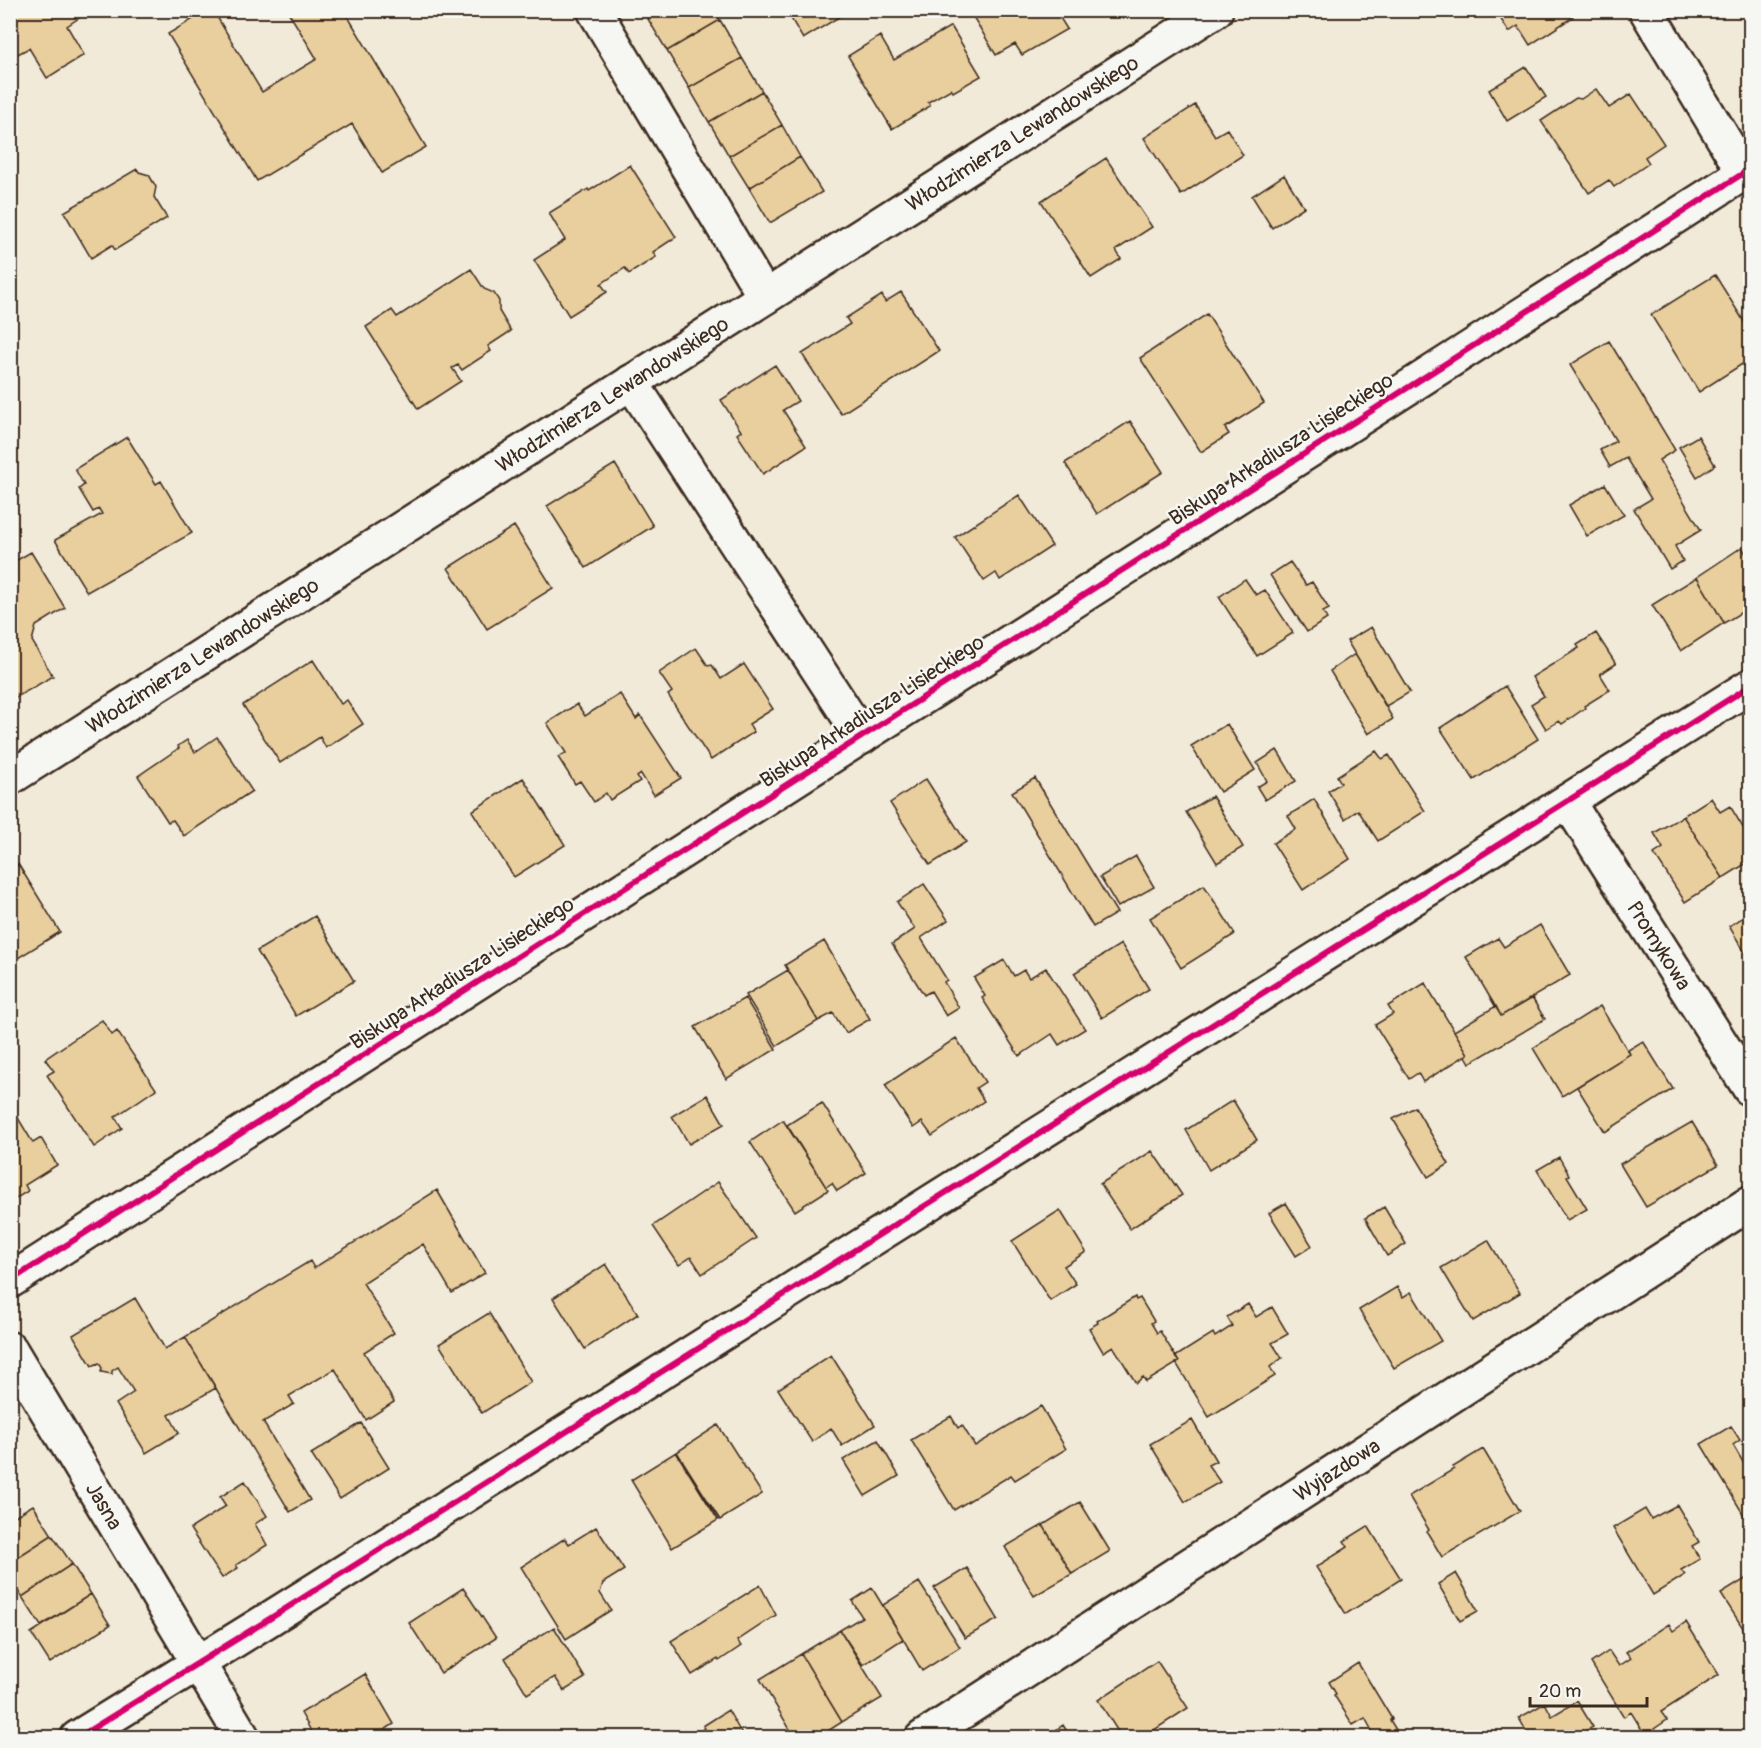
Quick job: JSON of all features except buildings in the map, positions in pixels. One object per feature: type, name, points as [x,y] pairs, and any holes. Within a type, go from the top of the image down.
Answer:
[{"type":"street","points":[[594,10],[765,297]]},
{"type":"street","name":"Włodzimierza Lewandowskiego","points":[[10,778],[1215,10]]},
{"type":"street","points":[[1646,10],[1747,171]]},
{"type":"street","name":"Biskupa Arkadiusza Lisieckiego","points":[[10,1281],[1747,171]]},
{"type":"street","points":[[631,382],[862,737]]},
{"type":"street","points":[[77,1737],[1750,686]]},
{"type":"street","name":"Promykowa","points":[[1568,802],[1750,1089]]},
{"type":"street","name":"Wyjazdowa","points":[[922,1737],[1750,1203]]},
{"type":"street","name":"Jasna","points":[[10,1349],[243,1737]]},
{"type":"cycle path","points":[[10,1281],[1750,169]]},
{"type":"cycle path","points":[[77,1738],[1750,686]]}]
